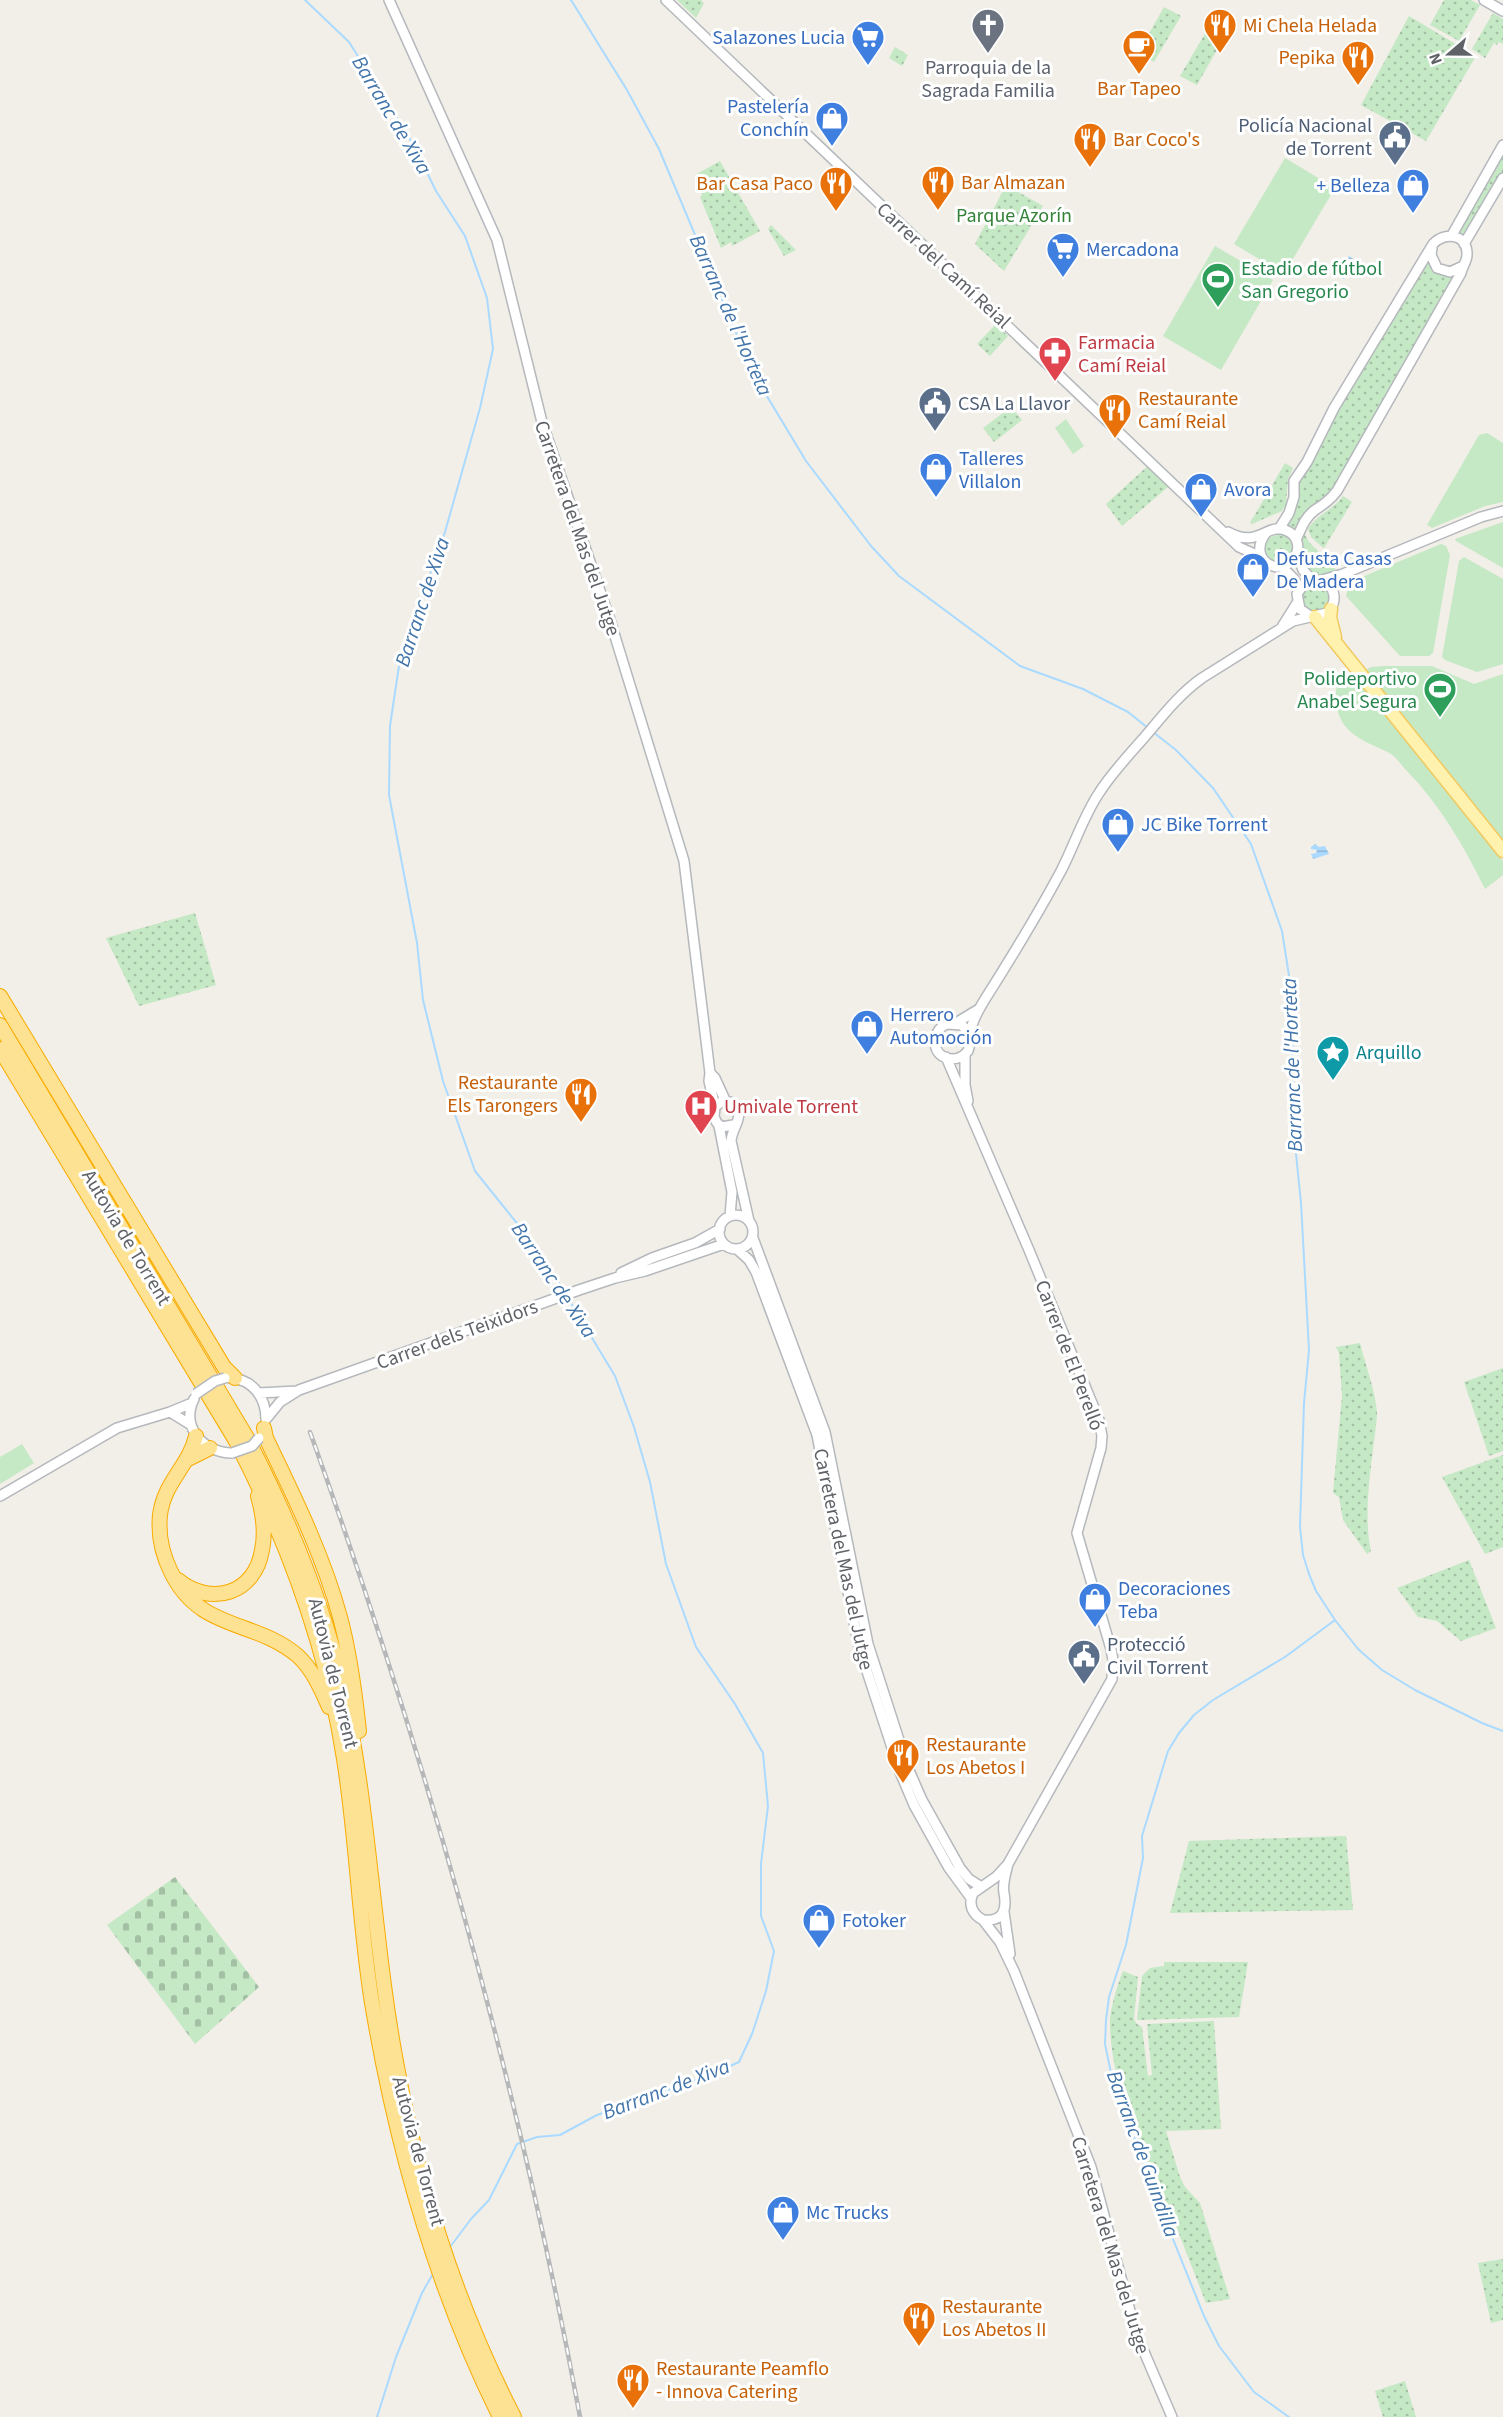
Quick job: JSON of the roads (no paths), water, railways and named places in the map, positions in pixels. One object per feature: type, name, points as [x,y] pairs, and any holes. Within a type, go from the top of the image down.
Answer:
[{"type":"highway","points":[[0,996],[230,1378]]},
{"type":"highway","name":"Autovia de Torrent","points":[[0,1025],[246,1436],[275,1492],[300,1551],[342,1684],[356,1759],[397,2067],[431,2228]]},
{"type":"highway","name":"Autovia de Torrent","points":[[0,1049],[131,1269],[197,1374],[264,1495],[314,1624],[331,1687],[345,1760],[370,1989],[399,2140],[500,2417]]},
{"type":"highway","points":[[131,1269],[236,1452],[259,1497],[265,1528],[262,1553],[254,1572],[240,1587],[222,1595],[205,1595],[188,1588],[172,1575]]},
{"type":"highway","points":[[263,1428],[315,1544],[340,1617],[353,1680],[383,1947],[386,1998]]},
{"type":"highway","points":[[193,1430],[188,1459],[169,1485],[160,1516],[162,1549],[172,1575],[183,1593],[201,1609],[222,1621],[276,1641],[299,1657],[318,1682],[330,1710],[367,2000],[384,2071]]},
{"type":"highway","points":[[188,1459],[210,1448]]},
{"type":"highway","name":"Autovia de Torrent","points":[[455,2297],[514,2417]]},
{"type":"main road","points":[[1331,609],[1330,617],[1336,641]]},
{"type":"main road","points":[[1313,616],[1336,641],[1503,851]]},
{"type":"street","name":"Carretera del Mas del Jutge","points":[[389,0],[497,240],[542,422],[610,620],[685,863],[709,1080],[715,1107]]},
{"type":"street","name":"Carrer del Camí Reial","points":[[666,0],[1239,547],[1262,557]]},
{"type":"street","points":[[1484,0],[1503,11]]},
{"type":"street","points":[[1452,235],[1503,145]]},
{"type":"street","points":[[1464,244],[1503,178]]},
{"type":"street","points":[[1279,529],[1289,513],[1294,497],[1294,481],[1307,462],[1339,400],[1431,248],[1441,237],[1452,235],[1464,244],[1467,255],[1463,266],[1337,490],[1328,501],[1304,521],[1296,540],[1297,554],[1303,570],[1311,579]]},
{"type":"street","points":[[1431,248],[1431,255],[1437,268],[1450,272],[1463,266]]},
{"type":"street","points":[[1298,589],[1311,579],[1343,574],[1480,517],[1503,511]]},
{"type":"street","name":"Carrer del Camí Reial","points":[[1222,529],[1244,538],[1258,537],[1266,533]]},
{"type":"street","points":[[1296,540],[1291,533],[1279,529],[1266,533],[1259,546],[1262,557],[1272,567],[1282,567],[1293,561],[1297,554]]},
{"type":"street","points":[[1281,628],[1297,603],[1298,589],[1294,579],[1282,567]]},
{"type":"street","points":[[1333,590],[1343,574]]},
{"type":"street","points":[[979,1010],[956,1023],[942,1026],[935,1037],[936,1049],[946,1058],[956,1059],[965,1054],[970,1046],[969,1034],[979,1010],[1061,871],[1098,794],[1174,703],[1202,678],[1281,628],[1327,613],[1331,609],[1334,598],[1333,590],[1322,579]]},
{"type":"street","points":[[1297,603],[1304,613],[1313,616]]},
{"type":"street","points":[[956,1023],[962,1025],[969,1034]]},
{"type":"street","name":"Carrer de El Perelló","points":[[965,1054],[965,1085],[971,1112]]},
{"type":"street","name":"Carrer de El Perelló","points":[[946,1058],[971,1112],[1099,1420],[1102,1436],[1101,1448],[1077,1533],[1113,1660],[1112,1679],[1008,1864]]},
{"type":"street","name":"Carretera del Mas del Jutge","points":[[710,1073],[715,1078],[726,1102]]},
{"type":"street","points":[[730,1216],[732,1192],[720,1126],[714,1117],[715,1107],[726,1102],[734,1104],[739,1111],[731,1136],[732,1152],[753,1229],[753,1238],[747,1246],[738,1250],[724,1244],[720,1236],[720,1229],[724,1221],[730,1216],[737,1215],[749,1221]]},
{"type":"street","points":[[720,1126],[725,1128],[734,1125]]},
{"type":"street","name":"Carrer dels Teixidors","points":[[615,1278],[625,1270],[695,1243],[720,1229]]},
{"type":"street","name":"Carretera del Mas del Jutge","points":[[753,1238],[825,1432],[868,1644],[908,1768],[922,1800],[960,1868],[969,1879],[984,1885]]},
{"type":"street","name":"Carrer dels Teixidors","points":[[263,1428],[280,1402],[300,1390],[579,1290],[645,1271],[724,1244]]},
{"type":"street","name":"Carretera del Mas del Jutge","points":[[738,1250],[750,1260],[756,1272],[817,1435],[860,1647],[900,1772],[914,1805],[949,1868],[971,1898]]},
{"type":"street","points":[[0,1496],[117,1428],[170,1412],[194,1399],[215,1381],[230,1378],[245,1382],[259,1393],[265,1405],[263,1428],[252,1446],[232,1453],[222,1453],[210,1448],[193,1430],[170,1412]]},
{"type":"street","name":"Carrer dels Teixidors","points":[[259,1393],[300,1390]]},
{"type":"street","points":[[193,1430],[194,1399]]},
{"type":"street","points":[[1008,1864],[1004,1912],[995,1919],[983,1920],[973,1911],[971,1898],[1008,1864]]},
{"type":"street","points":[[984,1885],[994,1885],[1004,1892]]},
{"type":"street","name":"Carretera del Mas del Jutge","points":[[1004,1912],[1006,1939],[1014,1971]]},
{"type":"street","name":"Carretera del Mas del Jutge","points":[[983,1920],[1000,1942],[1014,1971],[1090,2167],[1136,2333],[1172,2417]]},
{"type":"water","points":[[1349,256],[1356,261],[1344,279],[1341,277],[1341,270]]},
{"type":"water","points":[[1315,844],[1319,847],[1325,846],[1329,854],[1313,859],[1311,854],[1316,853],[1317,850],[1311,847]]},
{"type":"waterway","name":"Barranc de Xiva","points":[[305,0],[349,42],[413,144],[436,191],[465,236],[487,298],[493,349],[480,408],[445,532],[400,659],[390,726],[389,795],[417,943],[423,1000],[443,1081],[475,1171],[540,1252],[564,1291]]},
{"type":"waterway","name":"Barranc de l'Horteta","points":[[571,0],[627,90],[659,149],[753,373],[806,461],[871,546],[899,576],[1020,666],[1083,689],[1128,712],[1148,728]]},
{"type":"waterway","name":"Barranc de l'Horteta","points":[[1153,732],[1176,750],[1213,788],[1251,844],[1282,931],[1293,1001],[1294,1134],[1301,1203],[1309,1350],[1304,1403],[1300,1527],[1303,1555],[1309,1574],[1316,1591],[1335,1620],[1358,1649],[1382,1670],[1415,1690],[1503,1731]]},
{"type":"waterway","name":"Barranc de Xiva","points":[[450,2247],[489,2200],[517,2144],[537,2137],[560,2135],[597,2115],[710,2075],[739,2062],[752,2034],[766,1991],[774,1951],[761,1916],[761,1864],[768,1806],[763,1753],[735,1704],[696,1647],[666,1564],[650,1482],[634,1427],[615,1376],[568,1298]]},
{"type":"waterway","name":"Barranc de Guindilla","points":[[1289,2417],[1254,2392],[1219,2346],[1204,2316],[1112,2078],[1105,2044],[1106,2020],[1109,1997],[1126,1945],[1143,1858],[1142,1836],[1168,1751],[1194,1715],[1213,1700],[1285,1657],[1335,1620]]},
{"type":"waterway","name":"Barranc de Xiva","points":[[377,2417],[396,2357],[422,2293],[434,2272]]},
{"type":"railway","points":[[310,1432],[392,1674],[465,1919],[528,2166],[580,2417]]},
{"type":"place","name":"Parroquia de la Sagrada Familia","points":[[988,54]]},
{"type":"place","name":"Mi Chela Helada","points":[[1220,54]]},
{"type":"place","name":"Salazones Lucia","points":[[868,66]]},
{"type":"place","name":"Bar Tapeo","points":[[1139,75]]},
{"type":"place","name":"Pepika","points":[[1358,86]]},
{"type":"place","name":"Pastelería Conchín","points":[[832,147]]},
{"type":"place","name":"Policía Nacional de Torrent","points":[[1395,166]]},
{"type":"place","name":"Bar Coco's","points":[[1090,168]]},
{"type":"place","name":"Bar Almazan","points":[[938,211]]},
{"type":"place","name":"Bar Casa Paco","points":[[836,212]]},
{"type":"place","name":"+ Belleza","points":[[1413,214]]},
{"type":"place","name":"Mercadona","points":[[1063,278]]},
{"type":"place","name":"Estadio de fútbol San Gregorio","points":[[1218,308]]},
{"type":"place","name":"Farmacia Camí Reial","points":[[1055,382]]},
{"type":"place","name":"CSA La Llavor","points":[[935,432]]},
{"type":"place","name":"Restaurante Camí Reial","points":[[1115,439]]},
{"type":"place","name":"Talleres Villalon","points":[[936,498]]},
{"type":"place","name":"Avora","points":[[1201,518]]},
{"type":"place","name":"Defusta Casas De Madera","points":[[1253,598]]},
{"type":"place","name":"Polideportivo Anabel Segura","points":[[1440,718]]},
{"type":"place","name":"JC Bike Torrent","points":[[1118,853]]},
{"type":"place","name":"Herrero Automoción","points":[[867,1055]]},
{"type":"place","name":"Arquillo","points":[[1333,1081]]},
{"type":"place","name":"Restaurante Els Tarongers","points":[[581,1123]]},
{"type":"place","name":"Umivale Torrent","points":[[701,1135]]},
{"type":"place","name":"Decoraciones Teba","points":[[1095,1628]]},
{"type":"place","name":"Protecció Civil Torrent","points":[[1084,1685]]},
{"type":"place","name":"Restaurante Los Abetos I","points":[[903,1784]]},
{"type":"place","name":"Fotoker","points":[[819,1949]]},
{"type":"place","name":"Mc Trucks","points":[[783,2241]]},
{"type":"place","name":"Restaurante Los Abetos II","points":[[919,2347]]},
{"type":"place","name":"Restaurante Peamflo - Innova Catering","points":[[633,2409]]},
{"type":"park label","name":"Parque Azorín","points":[[1014,215]]}]
